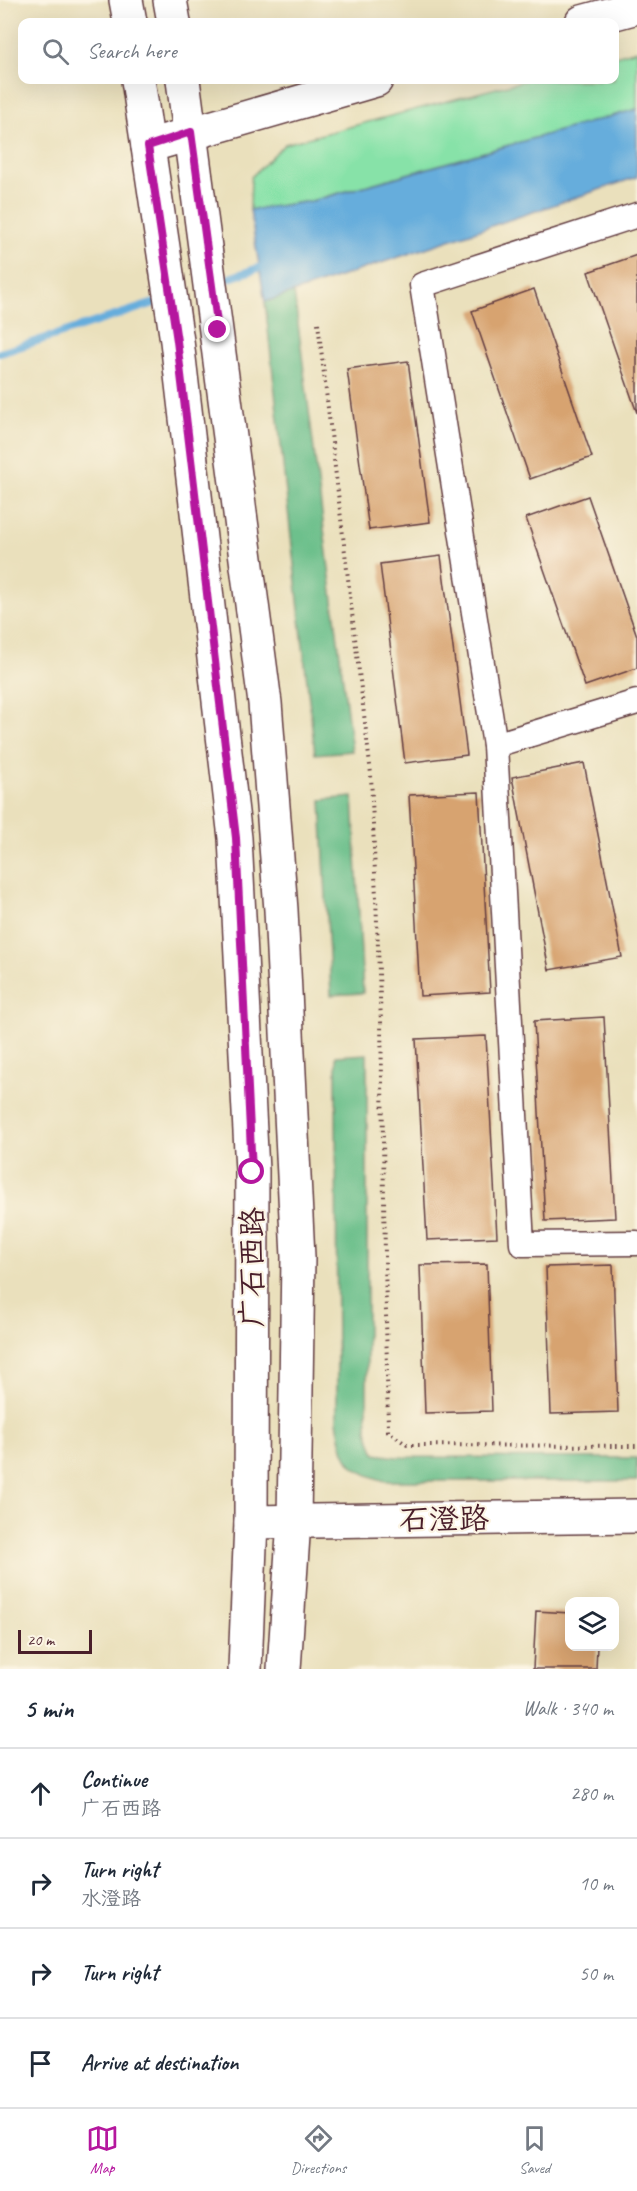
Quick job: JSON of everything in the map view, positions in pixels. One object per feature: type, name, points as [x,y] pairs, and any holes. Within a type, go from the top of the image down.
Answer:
[{"type":"main road","points":[[126,0],[129,18]]},
{"type":"main road","points":[[170,0],[173,18]]},
{"type":"main road","points":[[597,18],[637,7]]},
{"type":"main road","name":"广石西路","points":[[139,84],[177,341],[236,838],[252,1172],[251,1522],[245,1669]]},
{"type":"main road","points":[[184,84],[218,330],[265,703],[281,910],[298,1257],[294,1521],[284,1669]]},
{"type":"main road","points":[[148,146],[362,84]]},
{"type":"main road","name":"石澄路","points":[[251,1522],[637,1516]]},
{"type":"street","points":[[637,215],[422,285],[495,745],[522,1244],[637,1244]]},
{"type":"street","points":[[495,745],[637,702]]},
{"type":"path","points":[[318,323],[371,774],[381,1033],[387,1431],[407,1445],[637,1446]]},
{"type":"green space","points":[[637,50],[637,109],[311,201],[250,210],[251,177],[285,144],[512,84],[619,84],[619,55]]},
{"type":"green space","points":[[294,292],[352,751],[315,754],[265,302]]},
{"type":"green space","points":[[353,797],[363,993],[331,995],[321,800]]},
{"type":"green space","points":[[367,1054],[367,1431],[375,1454],[397,1457],[637,1458],[637,1481],[385,1481],[362,1472],[349,1461],[342,1445],[337,1421],[336,1056]]},
{"type":"water","points":[[637,109],[637,177],[265,302],[250,210],[312,201]]},
{"type":"building","points":[[637,255],[637,413],[588,272]]},
{"type":"building","points":[[534,289],[592,457],[530,479],[472,311]]},
{"type":"building","points":[[408,361],[430,522],[369,530],[347,369]]},
{"type":"building","points":[[588,496],[637,636],[637,668],[585,686],[526,518]]},
{"type":"building","points":[[441,556],[467,755],[405,763],[380,564]]},
{"type":"building","points":[[584,763],[622,957],[549,970],[512,777]]},
{"type":"building","points":[[479,792],[490,992],[420,996],[409,795]]},
{"type":"building","points":[[604,1017],[615,1218],[545,1221],[534,1021]]},
{"type":"building","points":[[486,1036],[497,1237],[427,1240],[416,1039]]},
{"type":"building","points":[[487,1264],[492,1411],[425,1413],[420,1265]]},
{"type":"building","points":[[613,1265],[618,1412],[551,1414],[546,1267]]},
{"type":"building","points":[[536,1611],[565,1613],[565,1651],[597,1651],[596,1669],[533,1669]]},
{"type":"waterway","points":[[218,282],[267,265]]},
{"type":"waterway","points":[[0,353],[164,300]]},
{"type":"route","points":[[218,330],[191,132],[148,146],[177,341],[236,838],[252,1172]]}]
